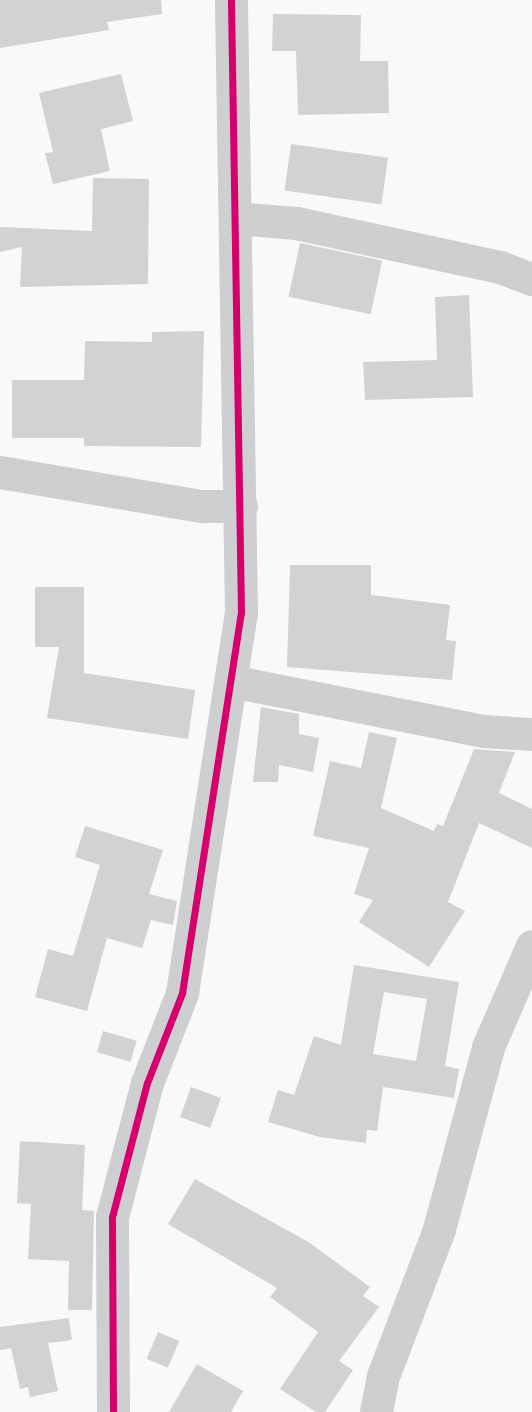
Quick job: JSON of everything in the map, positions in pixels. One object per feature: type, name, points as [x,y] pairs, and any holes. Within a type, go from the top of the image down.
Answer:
[{"type":"street","points":[[113,1412],[112,1217],[147,1083],[182,993],[241,612],[231,0]]},
{"type":"street","points":[[236,218],[296,223],[500,267],[532,278]]},
{"type":"street","points":[[0,472],[189,505],[240,506]]},
{"type":"street","points":[[231,681],[484,731],[532,734]]},
{"type":"street","points":[[376,1412],[383,1376],[439,1229],[488,1047],[530,954]]},
{"type":"building","points":[[0,0],[161,0],[162,14],[107,22],[109,30],[0,48]]},
{"type":"building","points":[[273,14],[361,15],[360,61],[388,61],[389,113],[298,115],[296,51],[272,51]]},
{"type":"building","points":[[121,74],[133,121],[101,129],[110,171],[53,184],[45,153],[53,152],[39,93]]},
{"type":"building","points":[[291,144],[388,158],[382,204],[284,191]]},
{"type":"building","points":[[93,178],[149,179],[148,284],[20,287],[22,247],[0,252],[0,227],[92,231]]},
{"type":"building","points":[[300,243],[382,260],[371,314],[289,297]]},
{"type":"building","points":[[469,295],[473,397],[365,400],[363,362],[437,360],[435,297]]},
{"type":"building","points":[[204,331],[201,447],[84,446],[84,438],[12,438],[12,380],[84,380],[85,341],[152,342],[152,332]]},
{"type":"building","points":[[290,565],[371,565],[371,595],[450,605],[446,640],[456,641],[452,680],[287,667]]},
{"type":"building","points":[[35,587],[84,587],[84,673],[195,690],[188,739],[47,718],[59,647],[35,647]]},
{"type":"building","points":[[261,707],[299,714],[299,734],[319,738],[313,772],[279,765],[278,782],[253,782]]},
{"type":"building","points":[[369,732],[397,738],[381,808],[434,831],[437,824],[443,826],[474,749],[515,752],[499,793],[532,809],[532,848],[479,823],[448,902],[465,911],[429,967],[359,922],[373,900],[354,894],[369,848],[313,836],[330,761],[361,768]]},
{"type":"building","points":[[85,826],[163,850],[149,894],[177,901],[173,925],[151,920],[142,948],[107,938],[87,1011],[35,997],[48,949],[73,956],[100,865],[75,857]]},
{"type":"building","points":[[354,965],[459,982],[445,1066],[459,1069],[454,1098],[383,1087],[377,1131],[367,1130],[366,1143],[320,1137],[268,1122],[278,1090],[294,1095],[314,1036],[341,1045]],"holes":[[[384,992],[427,999],[416,1061],[373,1054]]]},
{"type":"building","points":[[103,1031],[137,1041],[131,1062],[97,1052]]},
{"type":"building","points":[[191,1087],[221,1098],[210,1128],[180,1117]]},
{"type":"building","points":[[20,1141],[85,1145],[82,1210],[94,1211],[92,1310],[68,1310],[69,1261],[28,1259],[31,1204],[17,1203]]},
{"type":"building","points":[[195,1179],[310,1243],[370,1287],[363,1296],[379,1307],[339,1361],[353,1370],[325,1412],[316,1412],[280,1389],[318,1332],[270,1297],[277,1288],[168,1224]]},
{"type":"building","points":[[69,1318],[72,1340],[48,1343],[58,1391],[30,1397],[28,1387],[20,1389],[11,1348],[0,1350],[0,1327]]},
{"type":"building","points":[[158,1332],[179,1341],[168,1368],[147,1359]]},
{"type":"building","points":[[197,1364],[243,1391],[231,1412],[169,1412]]},
{"type":"cycle path","points":[[113,1412],[112,1217],[147,1083],[182,993],[241,612],[231,0]]}]
